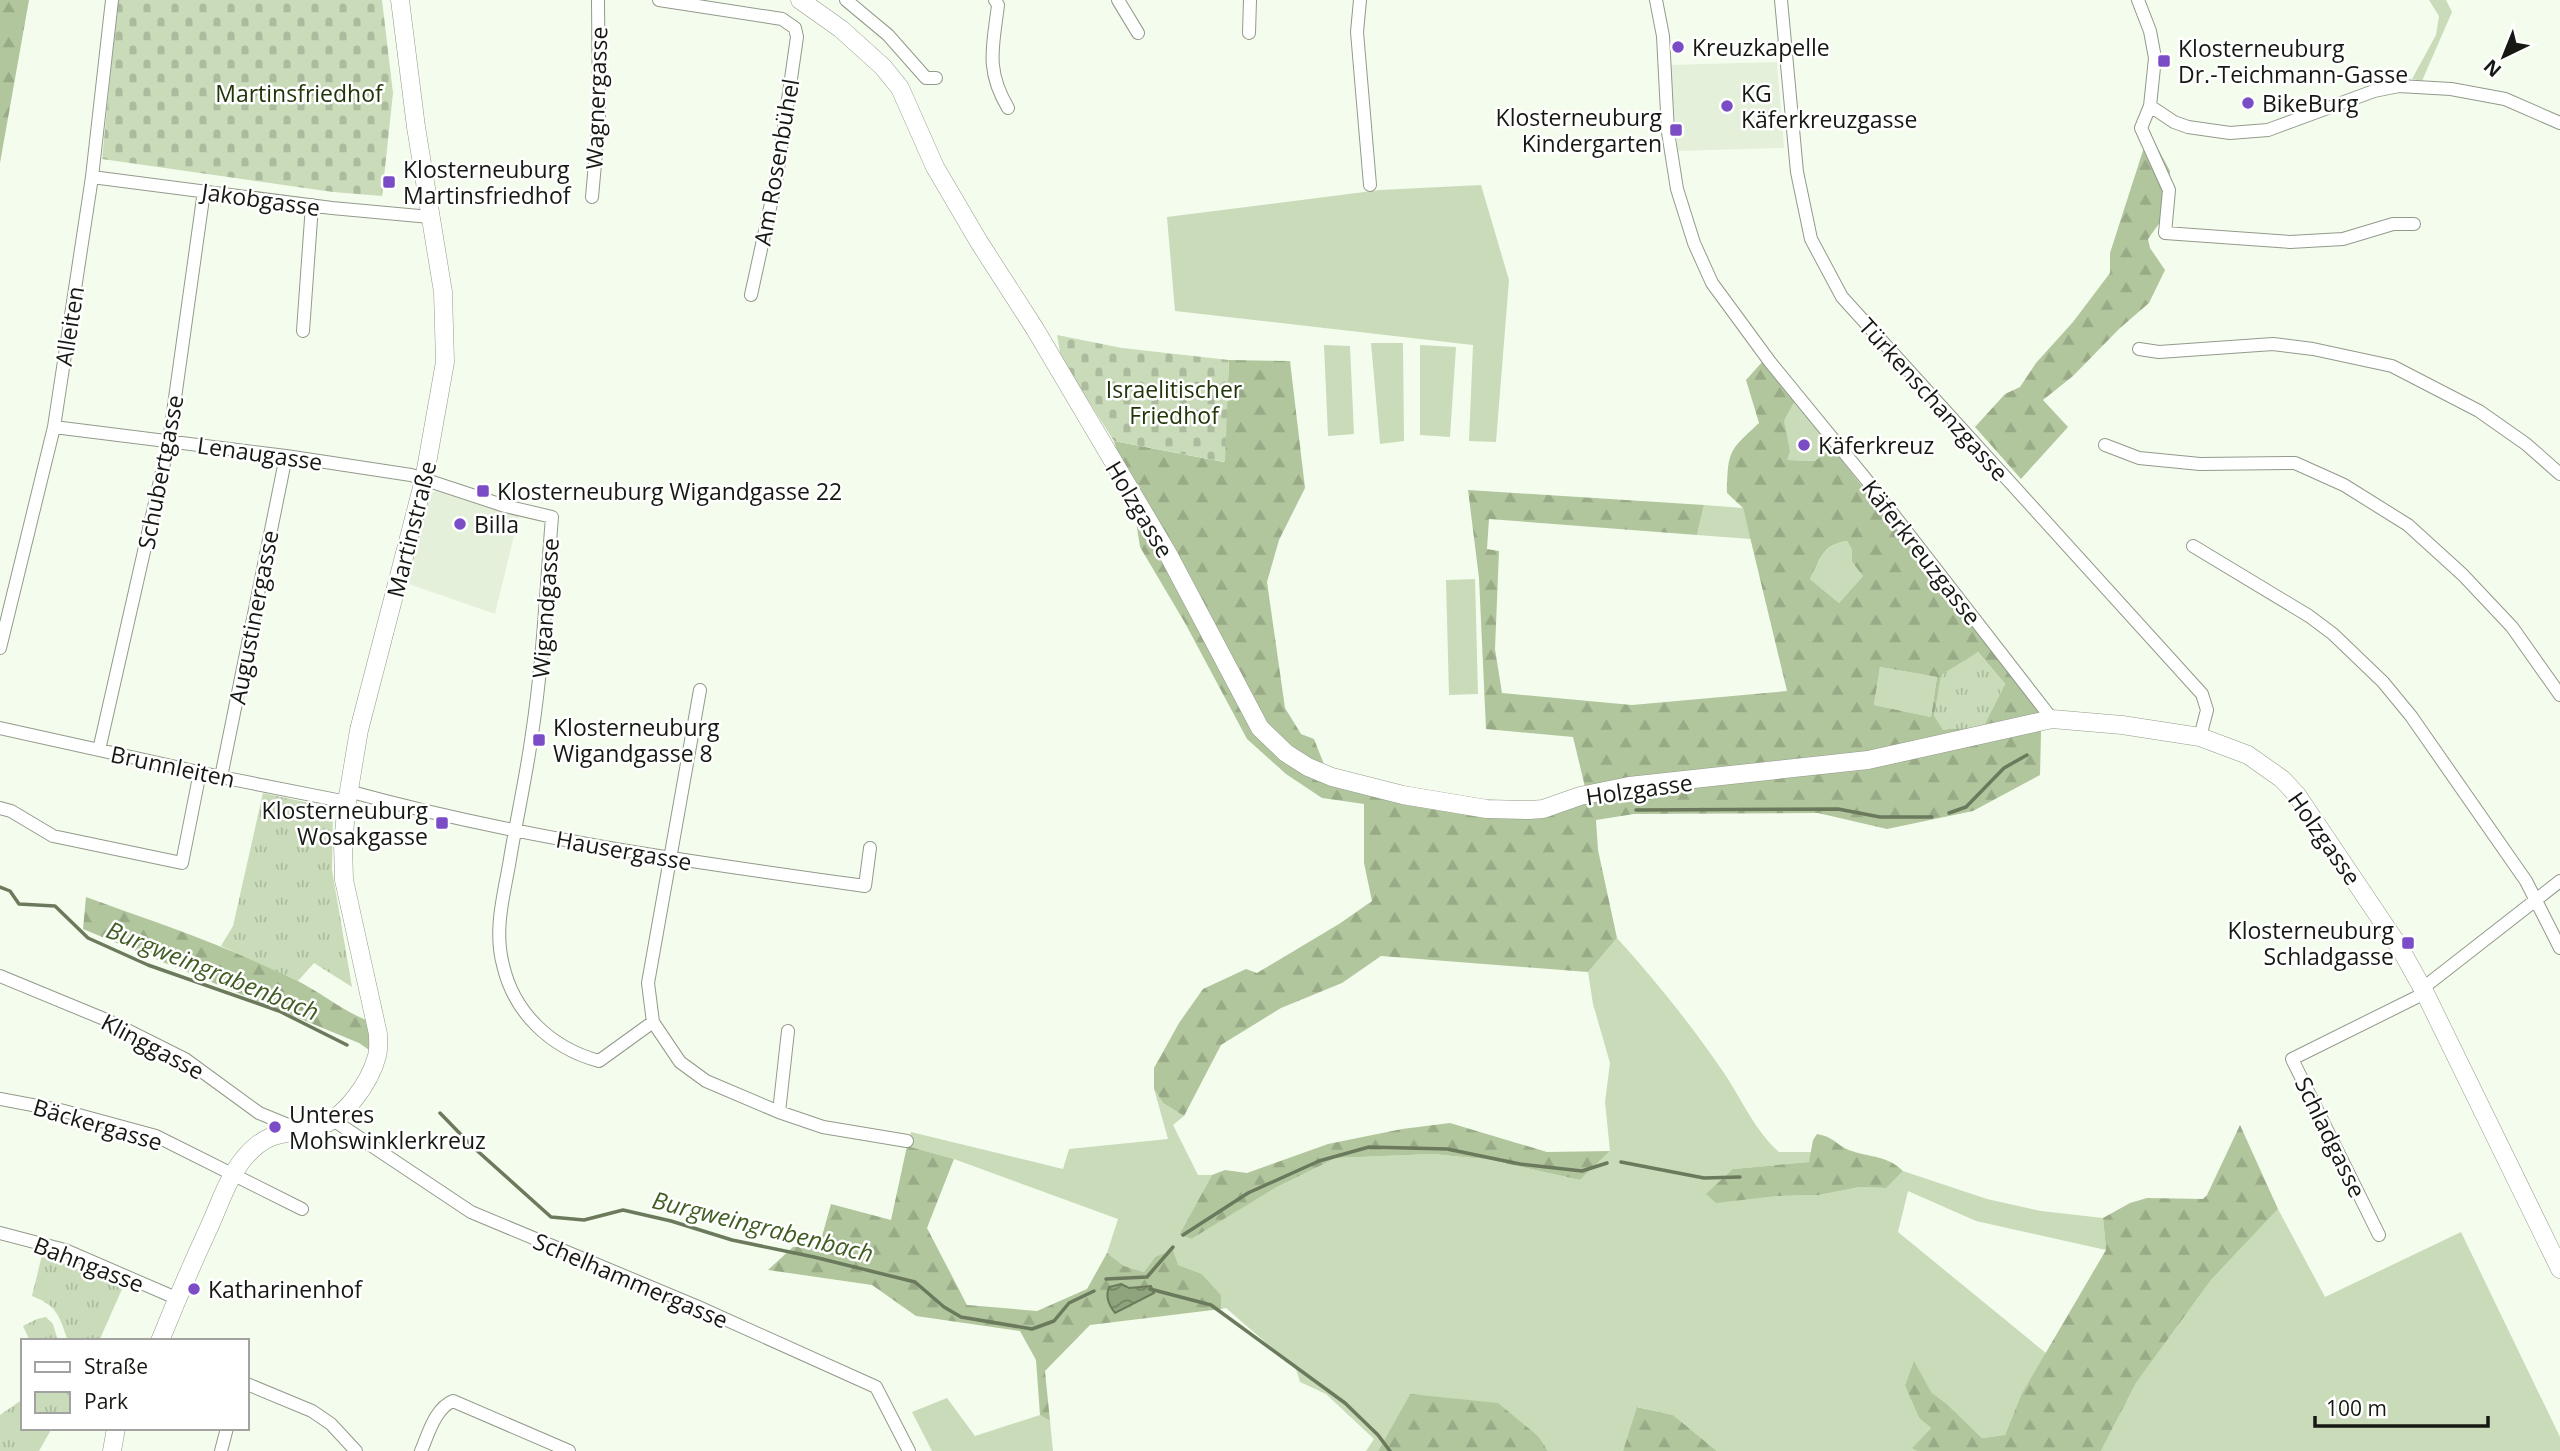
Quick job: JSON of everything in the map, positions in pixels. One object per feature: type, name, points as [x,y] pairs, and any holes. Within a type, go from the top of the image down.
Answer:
[{"type":"street","name":"Alleiten","points":[[0,648],[54,427],[92,177],[112,0]]},
{"type":"street","name":"Martinstraße","points":[[333,1119],[356,1095],[369,1076],[378,1053],[377,1034],[344,880],[343,844],[347,796],[359,730],[424,480],[445,362],[443,292],[400,0]]},
{"type":"street","name":"Wagnergasse","points":[[592,197],[598,119],[598,0]]},
{"type":"street","name":"Am Rosenbühel","points":[[659,0],[782,19],[795,28],[797,37],[777,176],[751,295]]},
{"type":"street","name":"Holzgasse","points":[[800,0],[841,29],[883,67],[900,88],[935,167],[1035,329],[1168,554],[1260,728],[1278,746],[1308,767],[1332,777],[1403,795],[1487,809],[1529,810],[1543,809],[1580,796],[1629,786],[1868,760],[2052,719],[2122,725],[2200,737],[2225,744],[2248,755],[2282,779],[2297,795],[2400,948],[2424,991],[2560,1269]]},
{"type":"street","points":[[846,0],[888,35],[926,78],[936,78]]},
{"type":"street","points":[[1249,33],[1250,0]]},
{"type":"street","points":[[1360,0],[1357,33],[1370,185]]},
{"type":"street","name":"Käferkreuzgasse","points":[[1656,0],[1663,36],[1668,132],[1677,189],[1694,243],[1712,283],[1770,362],[1869,483],[2052,719]]},
{"type":"street","name":"Türkenschanzgasse","points":[[1781,0],[1797,172],[1811,239],[1842,296],[2202,694],[2207,710],[2200,737]]},
{"type":"street","points":[[2138,0],[2150,31],[2155,58],[2150,106],[2141,128],[2169,190],[2165,233],[2290,242],[2343,239],[2393,224],[2414,224]]},
{"type":"street","points":[[1120,1],[1138,33]]},
{"type":"street","points":[[998,2],[991,60],[999,92],[1008,108]]},
{"type":"street","points":[[2150,106],[2174,122],[2188,127],[2230,133],[2268,130],[2374,91],[2399,86],[2451,89],[2505,99],[2560,123]]},
{"type":"street","name":"Jakobgasse","points":[[92,177],[430,217]]},
{"type":"street","name":"Schubertgasse","points":[[99,750],[169,441],[204,191]]},
{"type":"street","points":[[303,331],[313,205]]},
{"type":"street","points":[[2139,349],[2160,352],[2273,344],[2313,349],[2392,366],[2479,411],[2526,444],[2560,474]]},
{"type":"street","name":"Lenaugasse","points":[[54,427],[286,456],[411,475],[424,480]]},
{"type":"street","points":[[2105,445],[2139,457],[2200,464],[2295,463],[2344,485],[2408,524],[2463,575],[2512,627],[2560,695]]},
{"type":"street","name":"Augustinergasse","points":[[221,777],[286,456]]},
{"type":"street","name":"Wigandgasse","points":[[424,480],[505,506],[552,517],[540,686],[515,830]]},
{"type":"street","points":[[2193,546],[2309,616],[2333,634],[2383,681],[2411,716],[2526,881],[2560,948]]},
{"type":"street","points":[[699,690],[648,983],[653,1023],[680,1062],[706,1081],[779,1112],[824,1127],[908,1141]]},
{"type":"street","name":"Brunnleiten","points":[[0,728],[221,777],[347,796]]},
{"type":"street","points":[[0,808],[11,811],[54,836],[182,863],[200,772]]},
{"type":"street","name":"Hausergasse","points":[[347,796],[668,859],[865,886],[870,848]]},
{"type":"street","points":[[515,830],[499,922],[499,946],[509,985],[520,1008],[527,1017],[561,1044],[587,1058],[599,1061],[653,1023]]},
{"type":"street","points":[[2424,991],[2560,881]]},
{"type":"street","name":"Klinggasse","points":[[0,976],[109,1021],[186,1059],[259,1113],[299,1129]]},
{"type":"street","name":"Schladgasse","points":[[2379,1234],[2292,1059],[2424,991]]},
{"type":"street","points":[[779,1112],[788,1031]]},
{"type":"street","name":"Bäckergasse","points":[[0,1099],[64,1111],[156,1136],[302,1209]]},
{"type":"street","points":[[160,1339],[232,1175],[246,1156],[268,1137],[316,1127],[333,1119]]},
{"type":"street","name":"Schelhammergasse","points":[[333,1119],[471,1212],[876,1387],[909,1451]]},
{"type":"street","name":"Bahngasse","points":[[0,1233],[65,1250],[176,1298]]},
{"type":"street","points":[[248,1384],[312,1411],[331,1424],[356,1451]]},
{"type":"street","points":[[421,1451],[440,1410],[453,1401],[569,1451]]},
{"type":"street","points":[[112,1451],[116,1430]]},
{"type":"street","points":[[221,1451],[226,1430]]},
{"type":"shaded area","name":"KG Käferkreuzgasse","points":[[1777,62],[1784,148],[1678,151],[1669,65]]},
{"type":"shaded area","points":[[436,491],[519,515],[495,614],[406,583],[429,494]]},
{"type":"green space","points":[[0,0],[29,0],[0,163]]},
{"type":"green space","name":"Martinsfriedhof","points":[[118,0],[382,0],[393,93],[382,196],[333,192],[102,159]]},
{"type":"green space","points":[[2429,0],[2446,0],[2452,12],[2422,81],[2412,79],[2436,35],[2439,16]]},
{"type":"green space","points":[[2149,132],[2170,171],[2166,214],[2148,239],[2150,248],[2165,270],[2149,303],[2073,376],[2043,400],[2068,427],[2021,479],[1975,427],[2005,394],[2020,387],[2036,363],[2073,322],[2110,273],[2110,253]]},
{"type":"green space","points":[[1481,185],[1509,280],[1496,442],[1469,441],[1473,345],[1175,311],[1167,217],[1380,190]]},
{"type":"green space","name":"Israelitischer Friedhof","points":[[1057,335],[1122,348],[1229,360],[1225,462],[1114,441],[1061,358]]},
{"type":"green space","points":[[1371,343],[1403,343],[1404,441],[1380,444]]},
{"type":"green space","points":[[1324,345],[1350,346],[1354,434],[1328,436]]},
{"type":"green space","points":[[1420,345],[1456,347],[1450,437],[1420,435]]},
{"type":"green space","points":[[1229,360],[1290,361],[1305,488],[1279,540],[1267,582],[1285,708],[1301,734],[1314,739],[1331,782],[1443,810],[1488,818],[1576,807],[1585,787],[1573,737],[1486,729],[1479,578],[1468,490],[1704,505],[1697,535],[1489,519],[1487,549],[1499,551],[1495,649],[1502,693],[1632,705],[1787,691],[1743,508],[1727,493],[1732,452],[1759,423],[1746,380],[1763,361],[1795,401],[1784,421],[1790,451],[1787,460],[1815,461],[1831,447],[2038,709],[2041,733],[2040,775],[1973,811],[1887,829],[1818,813],[1634,814],[1596,820],[1598,850],[1617,938],[1588,972],[1381,956],[1342,983],[1281,1008],[1221,1045],[1184,1116],[1163,1103],[1154,1089],[1154,1068],[1179,1023],[1203,989],[1246,969],[1257,973],[1372,901],[1364,863],[1364,804],[1322,798],[1286,774],[1247,739],[1185,623],[1140,547],[1135,515],[1114,441],[1224,462]],"holes":[[[1847,541],[1852,550],[1852,562],[1863,576],[1839,603],[1810,579],[1827,549]],[[1978,652],[2005,684],[1983,727],[1934,716],[1938,697]],[[1880,667],[1937,677],[1931,717],[1874,705]]]},
{"type":"green space","points":[[1795,401],[1831,447],[1815,461],[1787,460],[1784,421]]},
{"type":"green space","points":[[1704,505],[1743,508],[1751,539],[1697,535]]},
{"type":"green space","points":[[1847,541],[1852,550],[1852,562],[1863,576],[1839,603],[1810,579],[1828,549]]},
{"type":"green space","points":[[1475,579],[1478,694],[1449,695],[1446,580]]},
{"type":"green space","points":[[1978,652],[2005,684],[1983,727],[1943,730],[1934,716],[1941,675]]},
{"type":"green space","points":[[1880,667],[1937,677],[1931,717],[1874,705]]},
{"type":"green space","points":[[263,793],[333,808],[332,870],[352,987],[314,963],[298,981],[221,946],[233,926]]},
{"type":"green space","points":[[86,897],[218,946],[305,985],[366,1020],[372,1033],[372,1052],[359,1043],[83,929]]},
{"type":"green space","points":[[1617,938],[1660,987],[1699,1038],[1770,1144],[1779,1152],[1813,1152],[1809,1162],[1733,1169],[1776,1196],[1819,1195],[1860,1187],[1885,1188],[1903,1171],[1987,1199],[2041,1211],[2103,1218],[2106,1250],[1976,1221],[1908,1191],[1898,1232],[2047,1354],[2021,1395],[2005,1435],[1982,1438],[1931,1392],[1905,1386],[1919,1418],[1931,1428],[1913,1447],[1917,1451],[1717,1451],[1673,1415],[1638,1407],[1623,1451],[1548,1451],[1539,1437],[1410,1394],[1378,1451],[1366,1451],[1374,1439],[1326,1394],[1300,1382],[1296,1369],[1226,1308],[1221,1309],[1221,1295],[1202,1274],[1155,1257],[1144,1272],[1124,1266],[1107,1253],[1118,1219],[954,1159],[907,1146],[911,1132],[1063,1169],[1069,1149],[1168,1139],[1154,1089],[1163,1103],[1184,1116],[1173,1125],[1198,1175],[1212,1175],[1179,1235],[1190,1239],[1277,1187],[1336,1158],[1432,1154],[1485,1159],[1580,1180],[1610,1151],[1605,1102],[1610,1063],[1593,1004],[1588,972]]},
{"type":"green space","points":[[1450,1123],[1547,1152],[1610,1151],[1580,1180],[1485,1159],[1432,1154],[1336,1158],[1277,1187],[1191,1239],[1179,1235],[1212,1175],[1225,1170],[1247,1173],[1328,1144],[1402,1129]]},
{"type":"green space","points":[[2240,1125],[2278,1209],[2211,1280],[2136,1383],[2101,1451],[1917,1451],[1912,1448],[1931,1428],[1919,1418],[1905,1386],[1914,1361],[1931,1392],[1982,1438],[2005,1435],[2021,1395],[2106,1250],[2103,1218],[2130,1203],[2147,1198],[2203,1199]]},
{"type":"green space","points":[[1817,1134],[1828,1137],[1847,1149],[1885,1159],[1903,1171],[1886,1188],[1860,1187],[1819,1195],[1776,1196],[1716,1203],[1706,1194],[1733,1169],[1809,1162],[1813,1140]]},
{"type":"green space","points":[[907,1146],[954,1159],[927,1228],[967,1305],[1037,1311],[1087,1289],[1107,1253],[1124,1266],[1144,1272],[1155,1257],[1173,1250],[1178,1265],[1202,1274],[1221,1295],[1221,1309],[1090,1325],[1045,1371],[1050,1421],[1040,1415],[1036,1360],[1020,1331],[916,1316],[872,1285],[768,1270],[793,1247],[819,1247],[831,1204],[891,1220]]},
{"type":"green space","points":[[2278,1209],[2325,1297],[2461,1232],[2560,1437],[2560,1451],[2101,1451],[2136,1383],[2211,1280]]},
{"type":"green space","points":[[42,1255],[123,1287],[100,1339],[67,1339],[52,1308],[32,1296]]},
{"type":"green space","points":[[46,1317],[53,1324],[57,1339],[29,1339],[23,1326]]},
{"type":"green space","points":[[1410,1394],[1498,1403],[1539,1437],[1548,1451],[1378,1451]]},
{"type":"green space","points":[[947,1398],[975,1436],[1040,1415],[1050,1421],[1053,1451],[932,1451],[912,1412]]},
{"type":"green space","points":[[21,1400],[21,1430],[51,1430],[39,1451],[0,1451],[0,1415]]},
{"type":"green space","points":[[1637,1407],[1673,1415],[1717,1451],[1623,1451]]},
{"type":"water","points":[[1121,1284],[1129,1288],[1151,1286],[1154,1293],[1115,1313],[1107,1294],[1109,1287]]},
{"type":"waterway","points":[[1949,813],[1966,807],[2004,768],[2027,755]]},
{"type":"waterway","points":[[1636,810],[1838,809],[1880,817],[1932,817]]},
{"type":"waterway","name":"Burgweingrabenbach","points":[[0,887],[10,891],[19,904],[55,906],[88,938],[148,965],[279,1011],[347,1045]]},
{"type":"waterway","name":"Burgweingrabenbach","points":[[440,1113],[473,1147],[551,1217],[584,1220],[623,1210],[671,1221],[732,1240],[915,1282],[944,1307],[961,1317],[1032,1329],[1054,1321],[1069,1303],[1094,1291]]},
{"type":"waterway","points":[[1183,1235],[1248,1193],[1319,1161],[1369,1147],[1447,1149],[1520,1164],[1582,1171],[1607,1163]]},
{"type":"waterway","points":[[1621,1162],[1704,1178],[1740,1177]]},
{"type":"waterway","points":[[1106,1279],[1147,1277],[1173,1247]]},
{"type":"waterway","name":"Burgweingrabenbach","points":[[1150,1289],[1211,1305],[1345,1403],[1378,1435],[1390,1451]]},
{"type":"place","name":"Kreuzkapelle","points":[[1678,47]]},
{"type":"place","name":"Klosterneuburg Dr.-Teichmann-Gasse","points":[[2164,61]]},
{"type":"place","name":"BikeBurg","points":[[2248,103]]},
{"type":"place","name":"KG Käferkreuzgasse","points":[[1727,106]]},
{"type":"place","name":"Klosterneuburg Kindergarten","points":[[1676,130]]},
{"type":"place","name":"Klosterneuburg Martinsfriedhof","points":[[389,182]]},
{"type":"place","name":"Käferkreuz","points":[[1804,445]]},
{"type":"place","name":"Klosterneuburg Wigandgasse 22","points":[[483,491]]},
{"type":"place","name":"Billa","points":[[460,524]]},
{"type":"place","name":"Klosterneuburg Wigandgasse 8","points":[[539,740]]},
{"type":"place","name":"Klosterneuburg Wosakgasse","points":[[442,823]]},
{"type":"place","name":"Klosterneuburg Schladgasse","points":[[2408,943]]},
{"type":"place","name":"Unteres Mohswinklerkreuz","points":[[275,1127]]},
{"type":"place","name":"Katharinenhof","points":[[194,1289]]}]
